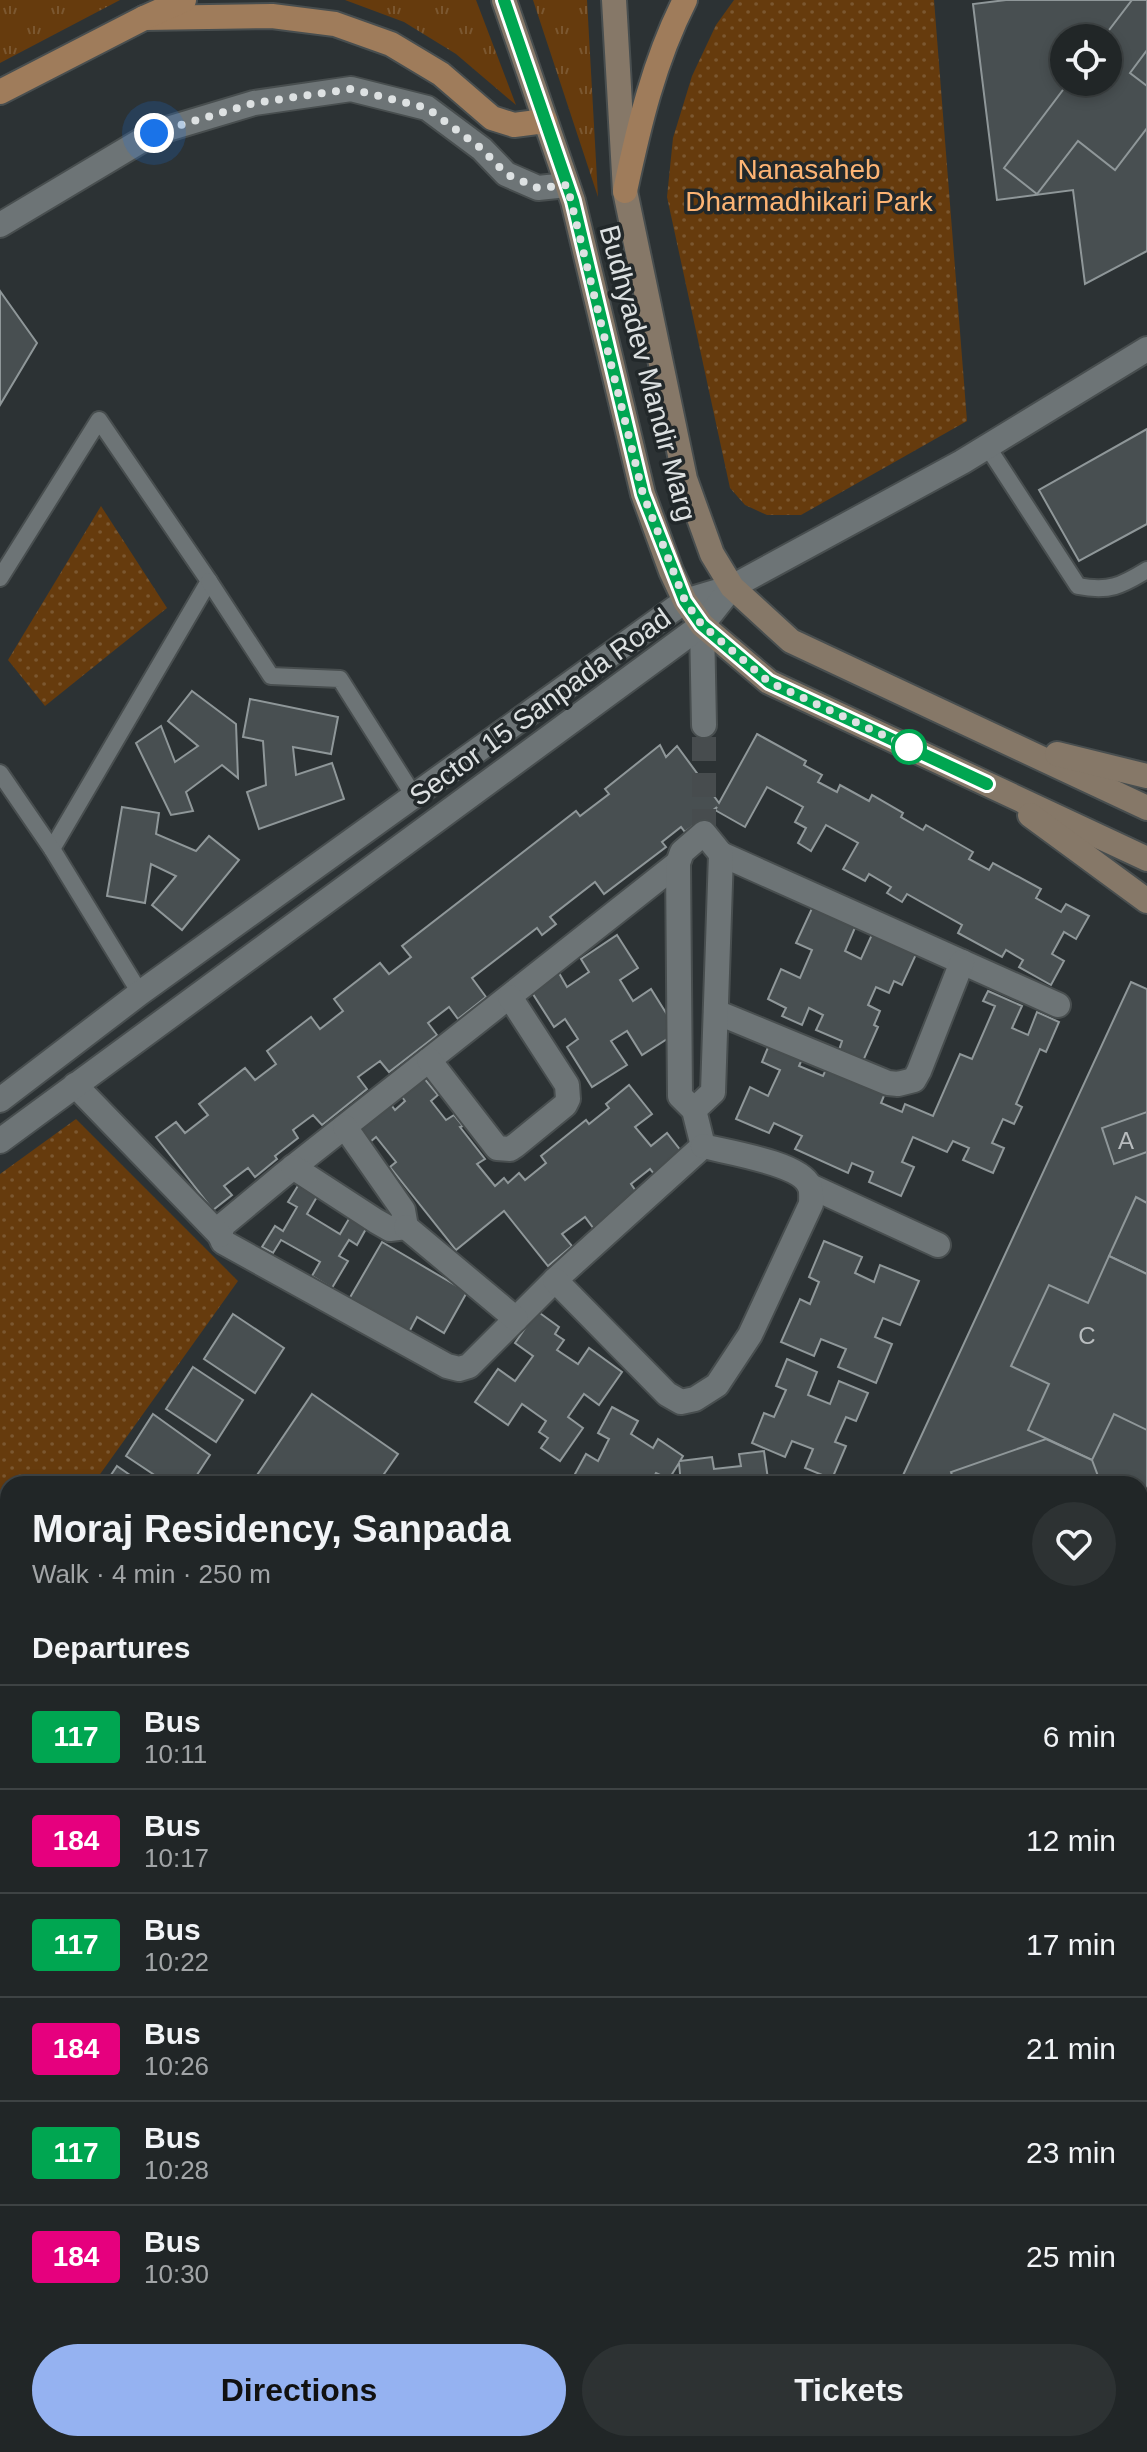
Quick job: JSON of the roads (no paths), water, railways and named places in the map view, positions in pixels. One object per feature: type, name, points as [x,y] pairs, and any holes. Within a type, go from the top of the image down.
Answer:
[{"type":"main road","points":[[0,92],[184,0]]},
{"type":"main road","name":"Budhyadev Mandir Marg","points":[[504,0],[567,185],[643,494],[685,601],[702,625],[769,682],[987,784]]},
{"type":"main road","name":"Budhyadev Mandir Marg","points":[[614,0],[625,191],[685,479],[712,554],[732,587],[791,641],[1008,742]]},
{"type":"main road","points":[[625,191],[641,118],[661,49],[685,0]]},
{"type":"main road","points":[[144,18],[272,16],[335,24],[391,44],[441,74],[492,118],[514,125],[545,121]]},
{"type":"main road","points":[[1008,742],[1147,776]]},
{"type":"main road","points":[[1008,742],[1147,808]]},
{"type":"main road","points":[[987,784],[1147,859]]},
{"type":"main road","points":[[987,784],[1147,901]]},
{"type":"street","points":[[0,225],[154,133],[254,103],[351,89],[427,108],[482,149],[506,174],[538,188],[567,185]]},
{"type":"street","points":[[732,587],[987,446],[1147,350]]},
{"type":"street","name":"Sector 15 Sanpada Road","points":[[0,1100],[140,993],[685,601],[732,587]]},
{"type":"street","name":"Sector 15 Sanpada Road","points":[[0,1141],[702,625],[732,587]]},
{"type":"street","points":[[702,625],[704,725]]},
{"type":"street","points":[[703,1146],[694,1110],[680,1096],[678,863],[682,852],[704,833],[721,854],[1058,1005]]},
{"type":"street","points":[[694,1110],[713,1092],[721,854]]},
{"type":"street","points":[[220,1235],[223,1225],[293,1167],[678,863]]},
{"type":"street","points":[[716,1012],[888,1083],[908,1083],[919,1071],[962,962]]},
{"type":"street","points":[[429,1060],[497,1148],[510,1149],[516,1145],[565,1105],[569,1092],[510,997]]},
{"type":"street","points":[[75,1085],[220,1235],[223,1242],[447,1366],[459,1369],[469,1366],[555,1280],[703,1146]]},
{"type":"street","points":[[345,1127],[403,1210],[406,1227],[516,1319]]},
{"type":"street","points":[[703,1146],[784,1167],[800,1175],[810,1186],[938,1245]]},
{"type":"street","points":[[293,1167],[390,1229],[406,1227]]},
{"type":"street","points":[[555,1280],[667,1394],[681,1402],[695,1399],[717,1385],[750,1335],[811,1204],[810,1186]]},
{"type":"lane","points":[[0,578],[99,420],[271,676],[340,679],[414,796]]},
{"type":"lane","points":[[987,446],[1078,586],[1101,590],[1125,584],[1147,570]]},
{"type":"lane","points":[[52,849],[209,581]]},
{"type":"lane","points":[[0,773],[52,849],[140,993]]},
{"type":"tunnel","points":[[704,725],[704,833]]},
{"type":"park label","name":"Nanasaheb Dharmadhikari Park","points":[[809,185]]}]
